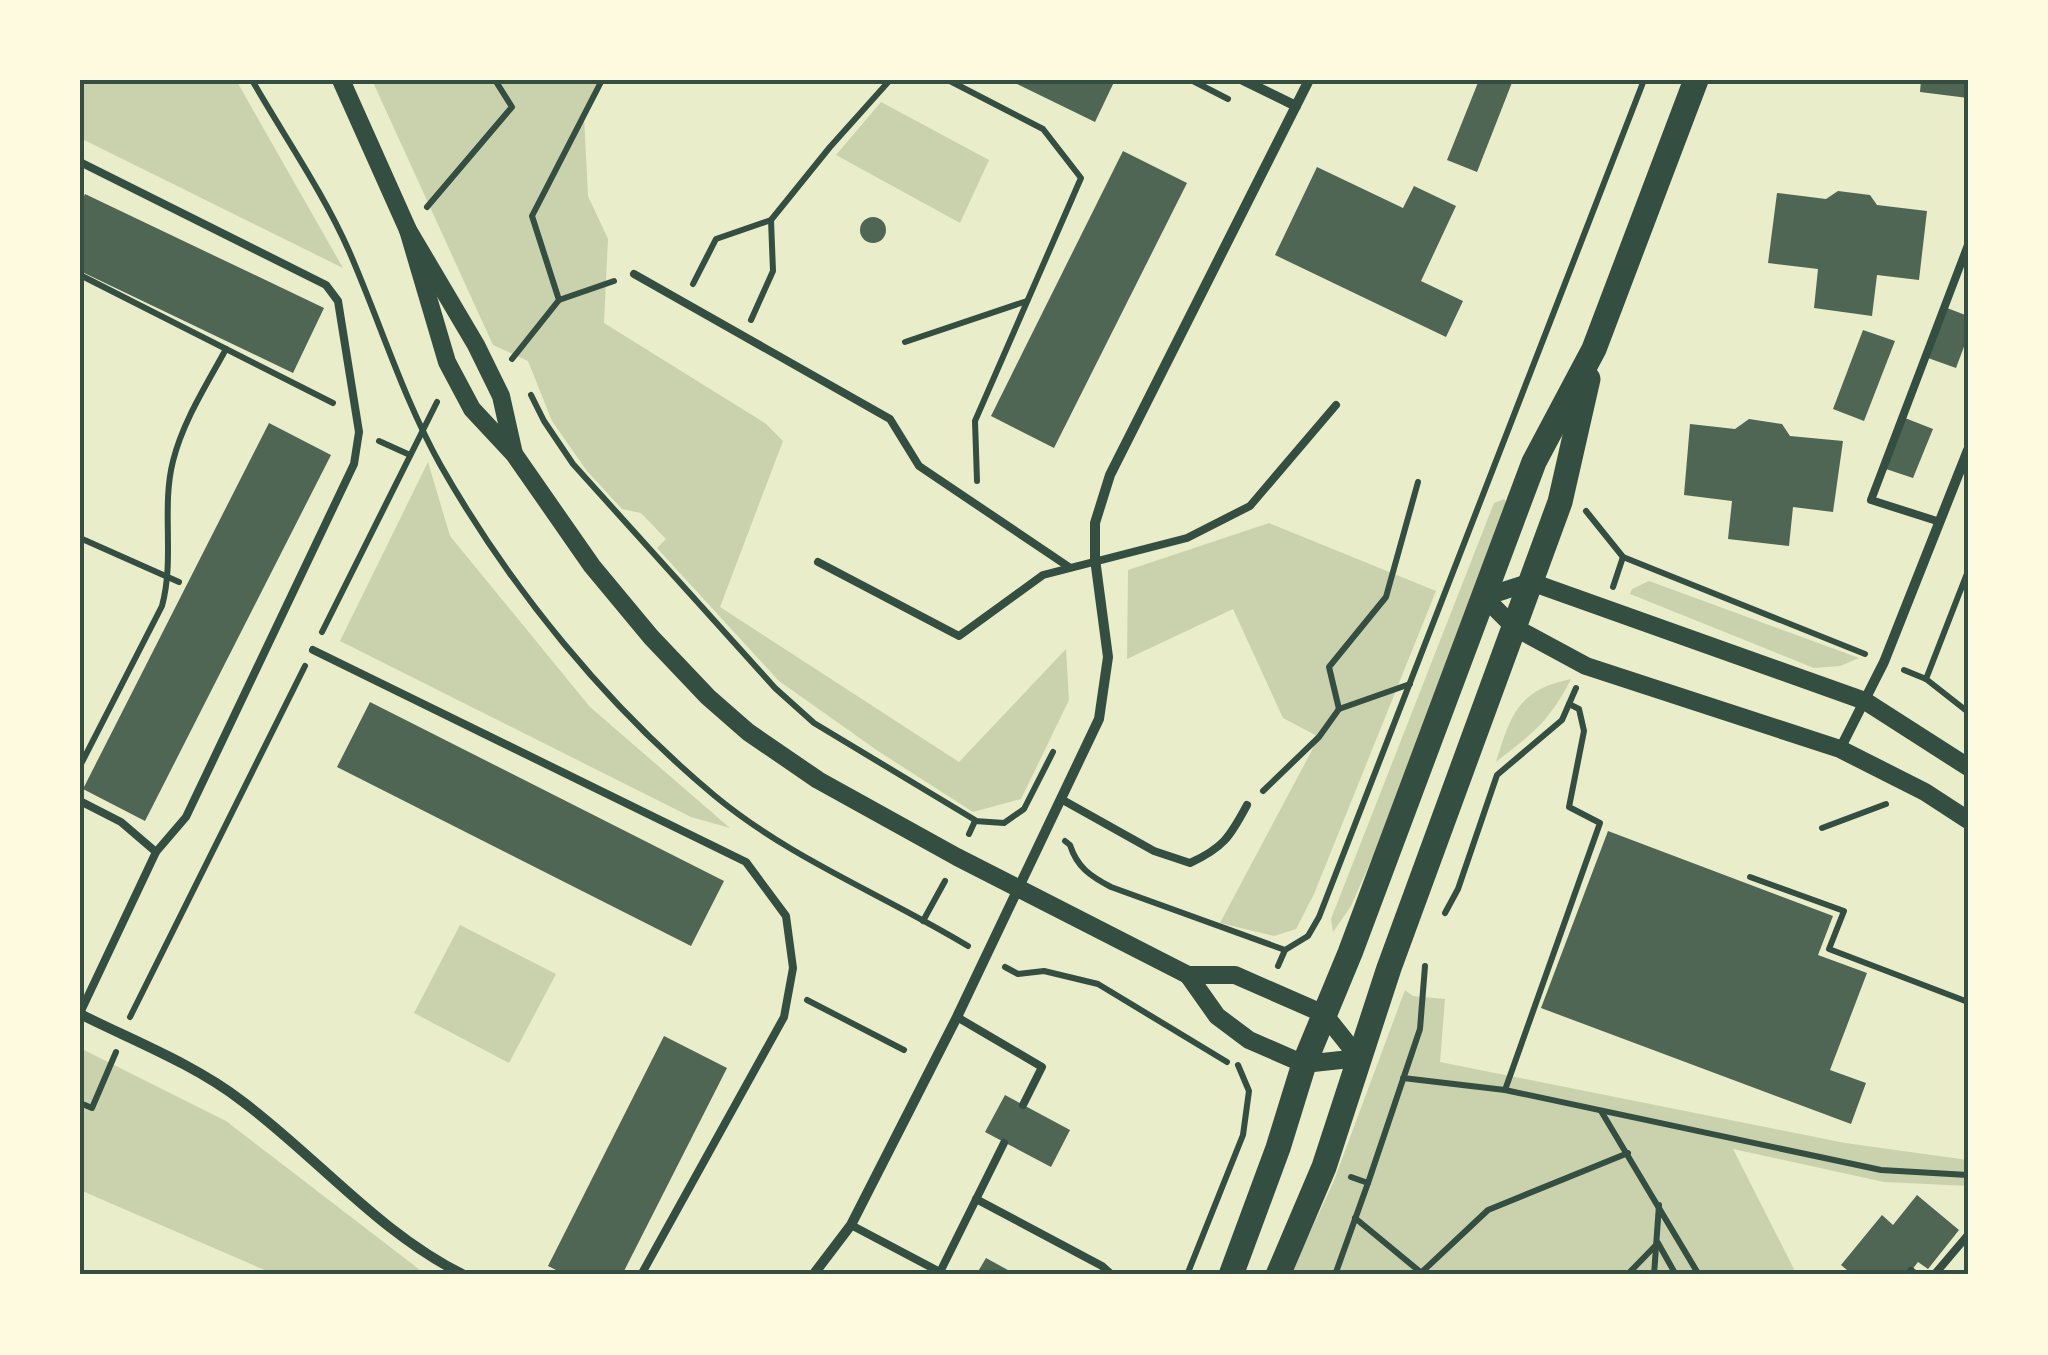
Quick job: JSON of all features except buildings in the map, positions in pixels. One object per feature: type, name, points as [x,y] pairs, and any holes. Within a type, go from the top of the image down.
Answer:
[{"type":"main road","points":[[1230,1275],[1278,1148],[1304,1064],[1534,462],[1594,349],[1696,80]]},
{"type":"main road","points":[[1278,1275],[1324,1167],[1358,1058],[1568,476],[1594,349]]},
{"type":"street","points":[[341,80],[408,230],[502,396],[514,454]]},
{"type":"street","points":[[1243,80],[1296,106]]},
{"type":"street","points":[[813,1275],[851,1225],[957,1017],[1099,720],[1108,657],[1095,559],[1095,522],[1110,475],[1309,80]]},
{"type":"street","points":[[408,230],[447,362],[472,409],[514,454],[592,566],[651,638],[708,698],[748,732],[818,780],[1188,975],[1216,1016],[1249,1040],[1304,1064],[1358,1058]]},
{"type":"street","points":[[1840,748],[1884,662],[1968,450]]},
{"type":"street","points":[[1968,767],[1864,701],[1531,582],[1484,596],[1514,627],[1586,666],[1840,748],[1925,792],[1968,820]]},
{"type":"street","points":[[1188,975],[1235,974],[1324,1014],[1358,1058]]},
{"type":"street","points":[[80,1014],[210,1079],[242,1100],[416,1247],[464,1275]]},
{"type":"lane","points":[[80,162],[326,284],[338,300],[360,432],[354,464],[186,817],[156,852],[80,1014]]},
{"type":"lane","points":[[1940,522],[1871,500],[1968,245]]},
{"type":"lane","points":[[634,274],[890,418],[919,466],[1069,566]]},
{"type":"lane","points":[[818,562],[959,636],[1043,574],[1187,538],[1250,506],[1336,405]]},
{"type":"lane","points":[[313,650],[746,862],[786,916],[792,968],[784,1017],[641,1275]]},
{"type":"lane","points":[[1060,799],[1154,851],[1190,864],[1229,838],[1247,805]]},
{"type":"lane","points":[[80,801],[120,822],[156,852]]},
{"type":"lane","points":[[957,1017],[1042,1067],[1024,1105]]},
{"type":"lane","points":[[851,1225],[942,1274],[1004,1143]]},
{"type":"lane","points":[[976,1200],[1102,1266],[1112,1275]]},
{"type":"lane","points":[[1934,1275],[1968,1235]]},
{"type":"path","points":[[408,230],[512,107],[495,80]]},
{"type":"path","points":[[558,300],[532,216],[602,80]]},
{"type":"path","points":[[684,302],[716,239],[771,220],[890,80]]},
{"type":"path","points":[[948,80],[1043,129],[1081,178],[976,421],[978,503]]},
{"type":"path","points":[[1269,988],[1285,950],[1308,936],[1319,917],[1644,80]]},
{"type":"path","points":[[744,336],[774,271],[771,220]]},
{"type":"path","points":[[489,372],[514,358],[558,300],[634,274]]},
{"type":"path","points":[[80,275],[355,415]]},
{"type":"path","points":[[905,342],[1028,300]]},
{"type":"path","points":[[80,766],[162,606],[170,578],[168,512],[173,461],[190,415],[226,349]]},
{"type":"path","points":[[514,358],[521,374]]},
{"type":"path","points":[[80,1103],[92,1108],[122,1036],[410,455],[440,397],[458,387]]},
{"type":"path","points":[[529,390],[544,422],[573,464],[775,688],[814,723],[975,820]]},
{"type":"path","points":[[360,432],[410,455]]},
{"type":"path","points":[[1340,710],[1329,666],[1386,597],[1418,482]]},
{"type":"path","points":[[80,538],[179,582]]},
{"type":"path","points":[[1606,609],[1623,557],[1926,678],[1968,712]]},
{"type":"path","points":[[1926,678],[1968,571]]},
{"type":"path","points":[[1443,917],[1458,889],[1497,775],[1562,720],[1586,666]]},
{"type":"path","points":[[1247,805],[1319,737],[1340,710],[1410,684]]},
{"type":"path","points":[[1505,1090],[1600,823],[1570,807],[1584,731],[1579,710],[1569,704]]},
{"type":"path","points":[[1822,828],[1884,804],[1897,804]]},
{"type":"path","points":[[1015,815],[1070,845],[1076,861],[1091,876],[1110,886],[1285,950]]},
{"type":"path","points":[[923,922],[957,856]]},
{"type":"path","points":[[1750,877],[1844,912],[1829,949],[1968,1002]]},
{"type":"path","points":[[1335,1275],[1420,1029],[1424,969],[1430,950]]},
{"type":"path","points":[[789,990],[904,1050]]},
{"type":"path","points":[[1187,1275],[1243,1134],[1249,1091],[1237,1068],[1249,1040]]},
{"type":"path","points":[[1404,1078],[1505,1090],[1881,1170],[1968,1175]]},
{"type":"path","points":[[1600,1110],[1660,1204],[1699,1275]]},
{"type":"path","points":[[1243,1134],[1278,1148]]},
{"type":"path","points":[[1356,1218],[1423,1273],[1488,1210],[1628,1154]]},
{"type":"path","points":[[1324,1167],[1368,1183]]},
{"type":"path","points":[[1654,1275],[1660,1204]]},
{"type":"path","points":[[1627,1275],[1658,1243]]},
{"type":"path","points":[[1658,1243],[1676,1275]]},
{"type":"green space","points":[[80,80],[236,80],[343,268],[80,138]]},
{"type":"green space","points":[[372,80],[602,80],[584,116],[588,196],[608,239],[604,323],[765,423],[783,441],[720,607],[959,762],[1066,649],[1069,700],[1021,799],[973,812],[779,681],[657,548],[666,539],[641,513],[622,509],[587,471],[552,421],[528,361],[493,345]]},
{"type":"green space","points":[[881,102],[989,160],[960,223],[836,155]]},
{"type":"green space","points":[[428,462],[450,536],[590,707],[730,828],[691,817],[340,641]]},
{"type":"green space","points":[[1504,499],[1508,505],[1374,854],[1351,906],[1333,932],[1331,919],[1494,503]]},
{"type":"green space","points":[[1269,523],[1436,591],[1314,894],[1296,929],[1274,936],[1220,923],[1319,737],[1283,718],[1233,609],[1127,659],[1128,570]]},
{"type":"green space","points":[[1649,581],[1859,658],[1840,666],[1814,668],[1630,594]]},
{"type":"green space","points":[[1571,679],[1539,726],[1496,762],[1512,718],[1528,697]]},
{"type":"green space","points":[[460,925],[556,974],[509,1063],[414,1013]]},
{"type":"green space","points":[[1405,990],[1413,996],[1445,999],[1440,1062],[1845,1143],[1968,1160],[1968,1186],[1884,1182],[1733,1149],[1797,1275],[1290,1275],[1333,1183]]},
{"type":"green space","points":[[80,1048],[226,1121],[420,1270],[416,1275],[276,1275],[80,1190]]}]
